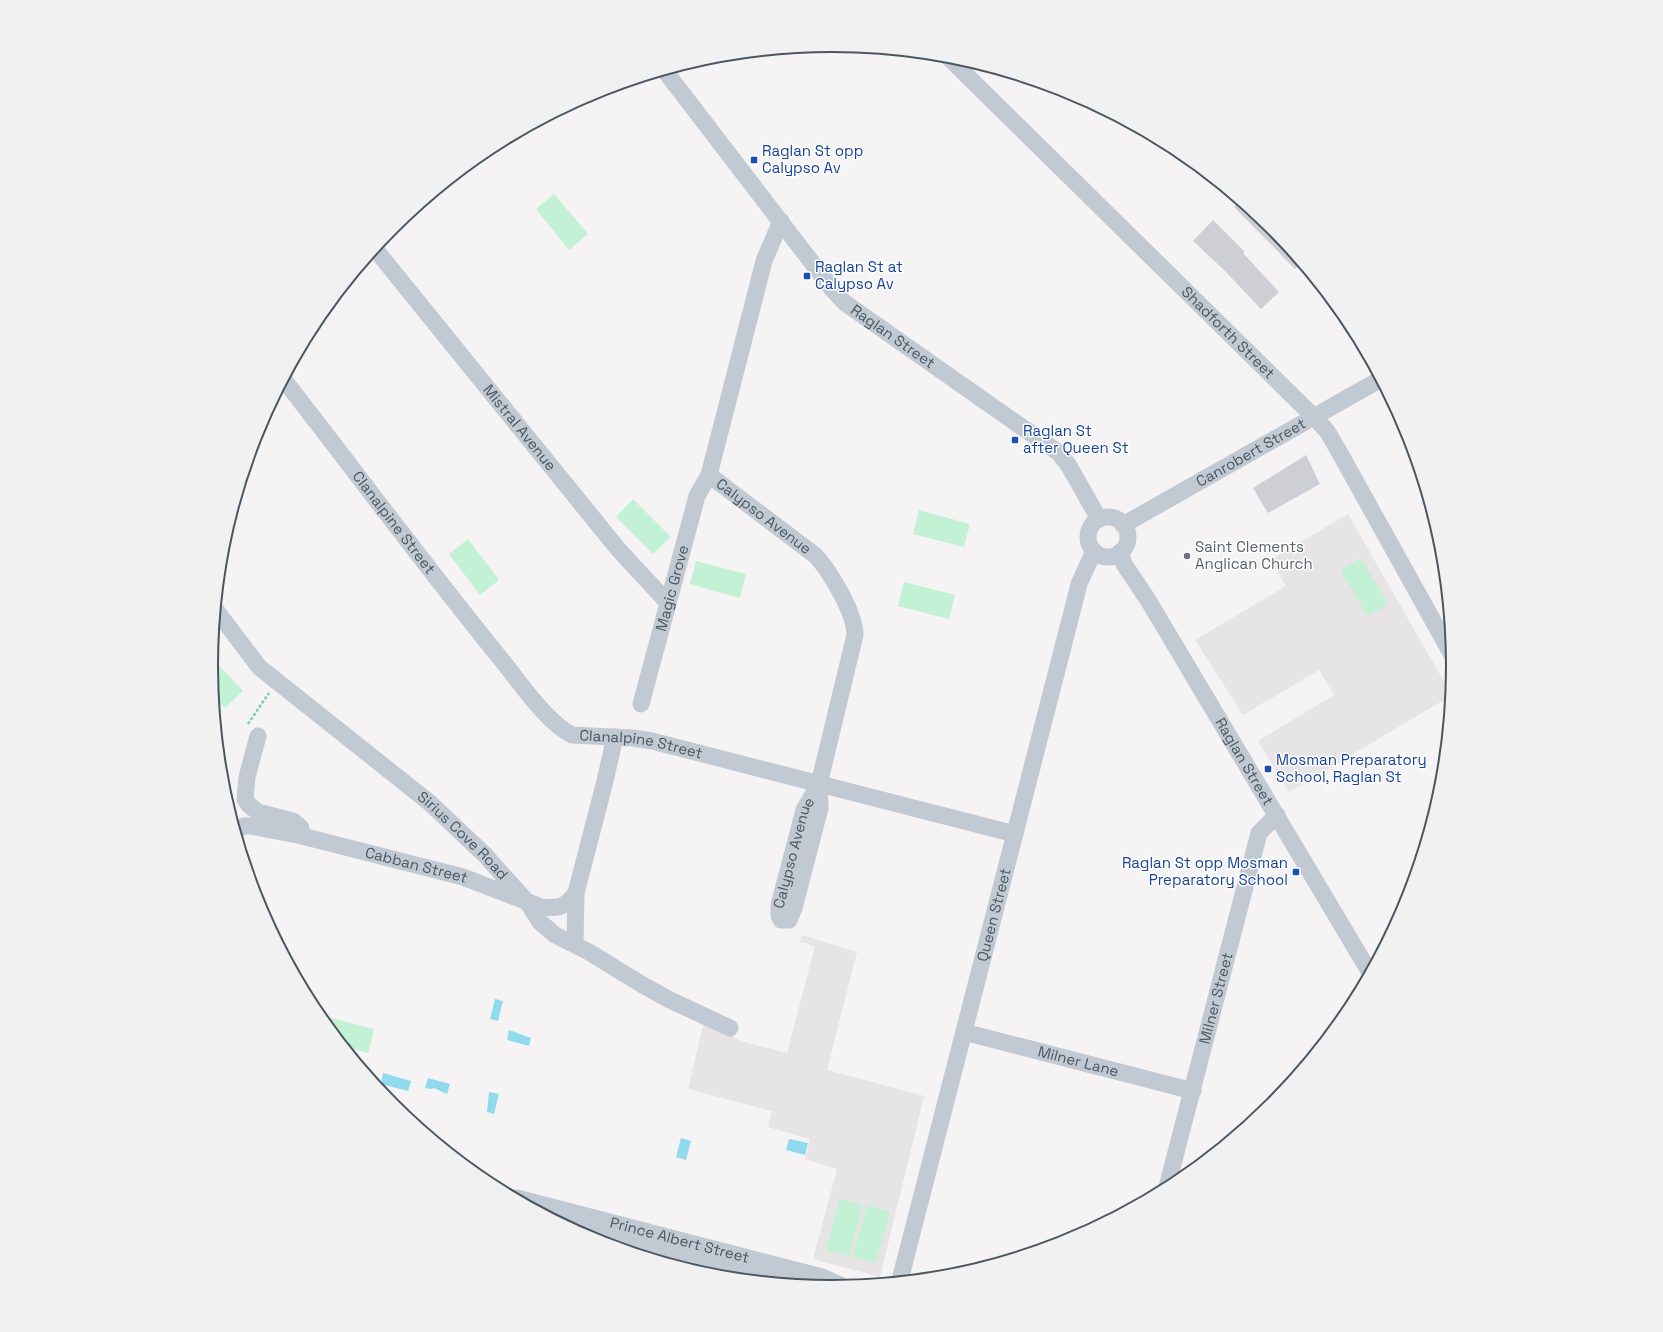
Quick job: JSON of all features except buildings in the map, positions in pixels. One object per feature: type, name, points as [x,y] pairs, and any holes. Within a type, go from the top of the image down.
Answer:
[{"type":"street","name":"Shadforth Street","points":[[958,66],[1314,417],[1326,431],[1337,448],[1445,642]]},
{"type":"street","name":"Raglan Street","points":[[668,75],[833,290],[845,303],[1059,453],[1070,466],[1099,519]]},
{"type":"street","name":"Calypso Avenue","points":[[781,221],[764,261],[708,475],[816,556],[828,572],[853,618],[855,627],[854,642],[819,784],[804,810],[779,905],[779,916],[781,920],[789,920],[794,908],[820,808],[819,784]]},
{"type":"street","name":"Mistral Avenue","points":[[378,253],[618,549],[668,603]]},
{"type":"street","name":"Canrobert Street","points":[[1123,525],[1375,382]]},
{"type":"street","name":"Clanalpine Street","points":[[287,383],[482,636],[547,715],[564,731],[572,735],[615,737],[652,741],[1015,834]]},
{"type":"street","name":"Magic Grove","points":[[641,704],[697,496],[708,475]]},
{"type":"street","points":[[1109,517],[1114,518],[1123,525],[1127,535],[1127,542],[1124,548],[1120,552],[1110,557],[1094,551],[1090,546],[1088,534],[1090,528],[1099,519],[1109,517]]},
{"type":"street","name":"Queen Street","points":[[901,1276],[1079,584],[1094,551]]},
{"type":"street","name":"Raglan Street","points":[[1120,552],[1124,564],[1148,600],[1366,967]]},
{"type":"street","name":"Sirius Cove Road","points":[[220,615],[256,662],[277,681],[430,803],[485,855],[528,902],[540,922],[555,935],[575,944],[670,1000],[730,1028]]},
{"type":"street","points":[[251,733],[245,799],[249,805],[258,812],[293,821],[301,828],[302,836]]},
{"type":"street","points":[[575,944],[576,893],[615,737]]},
{"type":"street","name":"Milner Street","points":[[1169,1179],[1194,1091],[1259,833],[1277,815]]},
{"type":"street","name":"Cabban Street","points":[[239,828],[244,826],[251,826],[302,836],[463,877],[528,902]]},
{"type":"street","points":[[528,902],[541,907],[552,908],[561,906],[570,901],[576,893]]},
{"type":"street","name":"Milner Lane","points":[[964,1032],[1194,1091]]},
{"type":"street","name":"Prince Albert Street","points":[[531,1202],[828,1280]]},
{"type":"street","name":"Prince Albert Street","points":[[608,1237],[718,1269]]},
{"type":"path","points":[[251,733],[256,711],[277,681]]},
{"type":"shaded area","points":[[1348,514],[1445,683],[1444,700],[1289,792],[1258,741],[1334,695],[1319,670],[1243,715],[1195,640],[1286,586],[1270,560]]},
{"type":"shaded area","points":[[802,935],[857,952],[827,1070],[924,1096],[880,1277],[813,1259],[837,1169],[805,1159],[810,1139],[768,1127],[772,1111],[688,1089],[704,1022],[744,1042],[787,1053],[815,946],[800,942]]},
{"type":"green space","points":[[554,194],[588,234],[569,250],[536,209]]},
{"type":"green space","points":[[633,499],[671,537],[653,554],[616,517]]},
{"type":"green space","points":[[919,510],[970,524],[964,547],[913,534]]},
{"type":"green space","points":[[468,539],[499,580],[480,595],[449,554]]},
{"type":"green space","points":[[1361,558],[1388,604],[1367,616],[1341,570]]},
{"type":"green space","points":[[696,561],[746,574],[740,598],[690,584]]},
{"type":"green space","points":[[904,582],[955,595],[949,619],[898,606]]},
{"type":"green space","points":[[218,664],[243,691],[225,708],[219,701]]},
{"type":"green space","points":[[328,1017],[374,1029],[368,1053],[351,1048]]},
{"type":"green space","points":[[840,1199],[863,1205],[849,1256],[826,1250]]},
{"type":"green space","points":[[867,1205],[890,1212],[876,1263],[853,1257]]},
{"type":"water","points":[[495,999],[503,1001],[498,1021],[490,1019]]},
{"type":"water","points":[[509,1030],[531,1038],[529,1046],[507,1040]]},
{"type":"water","points":[[383,1073],[411,1081],[408,1091],[381,1083]]},
{"type":"water","points":[[428,1078],[450,1084],[447,1094],[434,1088],[425,1088]]},
{"type":"water","points":[[489,1092],[499,1094],[494,1114],[487,1112]]},
{"type":"water","points":[[681,1138],[691,1141],[686,1160],[676,1157]]},
{"type":"water","points":[[789,1139],[808,1143],[805,1155],[786,1150]]},
{"type":"place","name":"Raglan St opp Calypso Av","points":[[754,160]]},
{"type":"place","name":"Raglan St at Calypso Av","points":[[807,276]]},
{"type":"place","name":"Raglan St after Queen St","points":[[1015,440]]},
{"type":"place","name":"Saint Clements Anglican Church","points":[[1187,556]]},
{"type":"place","name":"Mosman Preparatory School, Raglan St","points":[[1268,769]]},
{"type":"place","name":"Raglan St opp Mosman Preparatory School","points":[[1296,872]]}]
